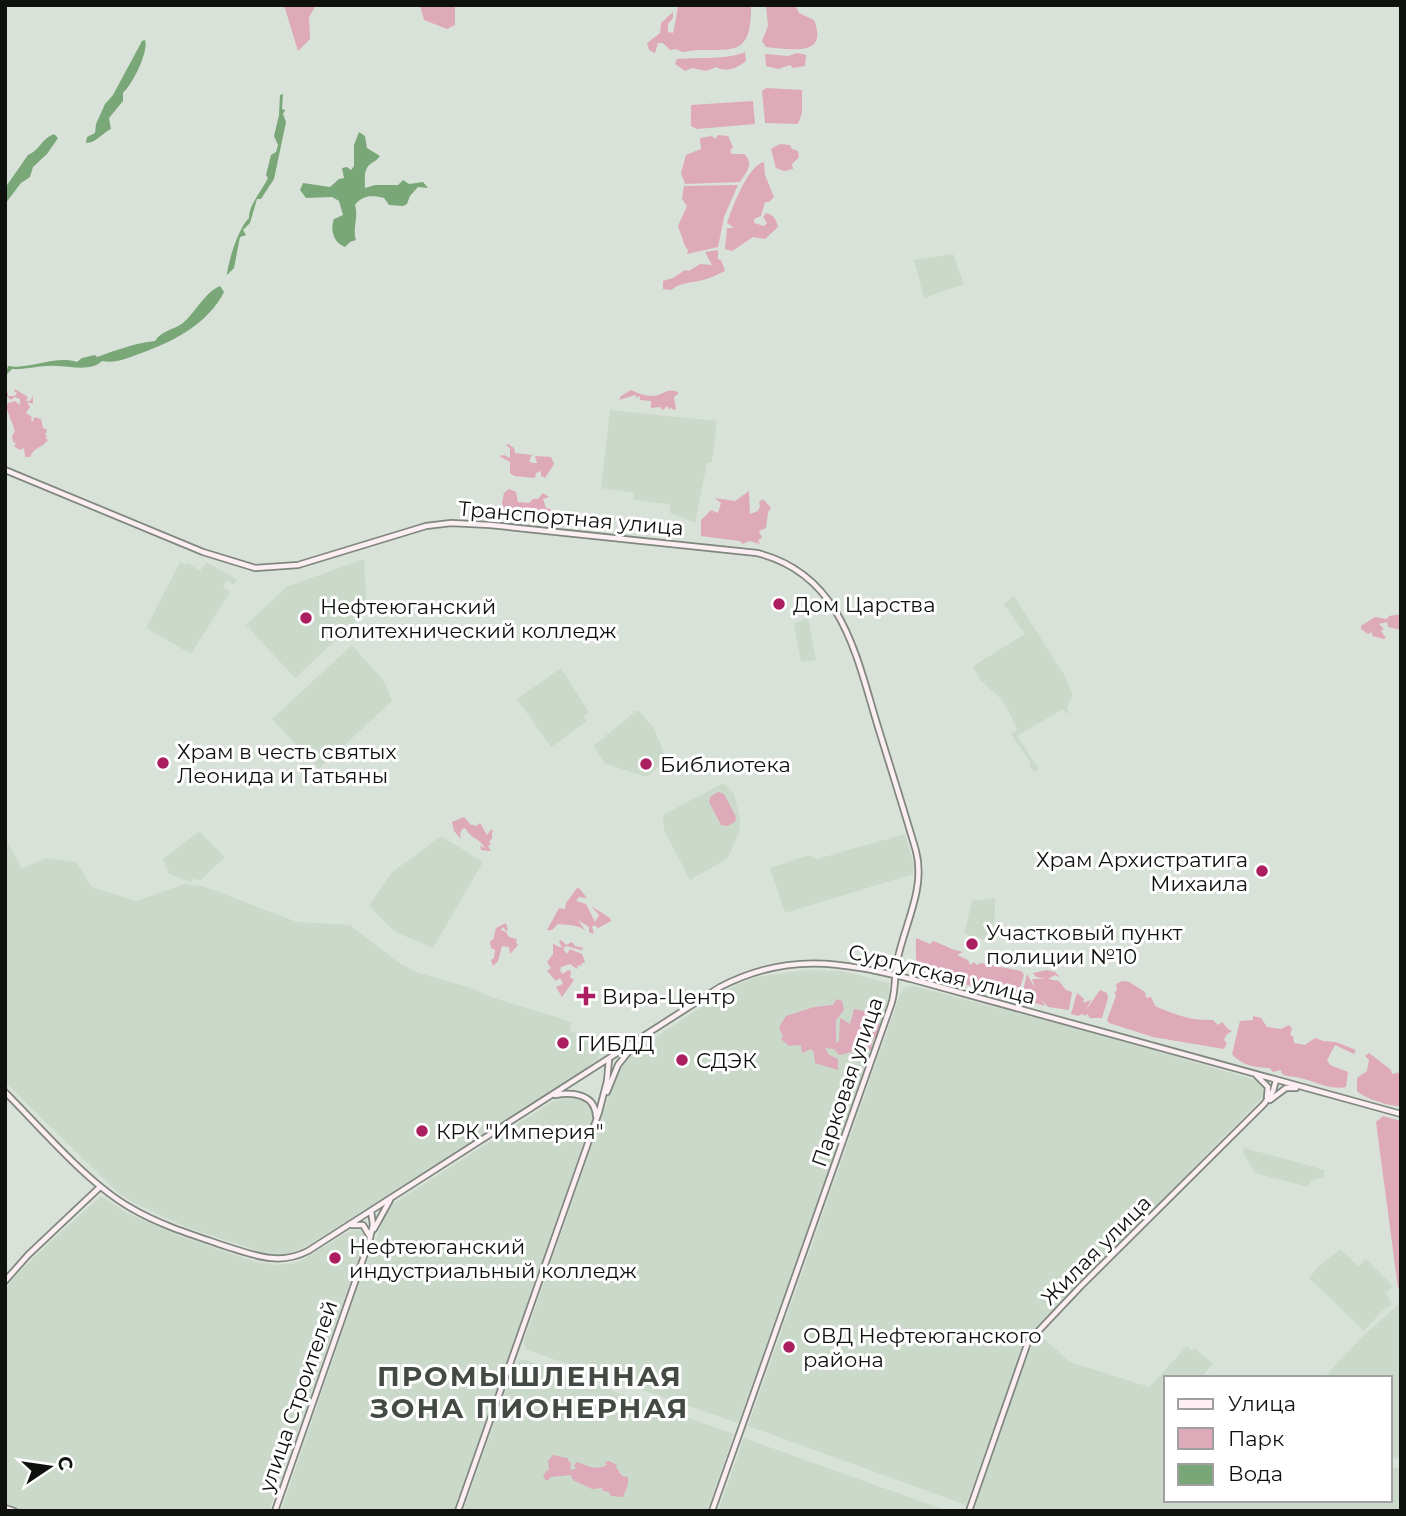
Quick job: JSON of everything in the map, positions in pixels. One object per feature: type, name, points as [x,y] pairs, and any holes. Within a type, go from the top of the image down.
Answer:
[{"type":"main road","name":"Транспортная улица","points":[[5,470],[202,552],[255,568],[293,566],[417,528],[468,523],[740,549],[783,561],[814,584]]},
{"type":"main road","name":"Парковая улица","points":[[712,1511],[893,998],[896,963],[919,880],[918,859],[851,639],[836,610],[814,584]]},
{"type":"main road","name":"Сургутская улица","points":[[5,1092],[100,1186],[133,1209],[156,1221],[269,1259],[298,1255],[345,1227],[711,993],[757,971],[788,965],[827,962],[896,975],[1401,1114]]},
{"type":"main road","points":[[458,1511],[599,1112],[616,1070],[638,1040]]},
{"type":"main road","points":[[599,1112],[607,1081],[609,1059]]},
{"type":"main road","points":[[1252,1073],[1268,1087],[1264,1104]]},
{"type":"main road","name":"Жилая улица","points":[[969,1511],[1028,1342],[1264,1104],[1273,1091],[1276,1080]]},
{"type":"main road","points":[[1264,1104],[1286,1088],[1305,1088]]},
{"type":"main road","points":[[551,1095],[569,1093],[586,1098],[595,1107],[595,1123]]},
{"type":"main road","points":[[5,1280],[100,1186]]},
{"type":"main road","points":[[369,1242],[383,1209],[393,1196]]},
{"type":"main road","name":"улица Строителей","points":[[275,1511],[369,1242],[373,1225],[371,1211]]},
{"type":"main road","points":[[345,1227],[363,1225],[368,1230],[369,1242]]},
{"type":"main road","points":[[5,1508],[14,1511]]},
{"type":"shaded area","points":[[953,254],[964,284],[924,298],[914,260]]},
{"type":"shaded area","points":[[610,410],[717,421],[712,462],[707,463],[695,523],[670,513],[670,504],[633,500],[634,493],[601,488]]},
{"type":"shaded area","name":"Нефтеюганский политехнический колледж","points":[[364,559],[367,611],[295,678],[246,625],[286,587]]},
{"type":"shaded area","points":[[180,562],[200,571],[206,562],[237,579],[234,585],[226,581],[223,587],[230,592],[191,654],[146,628]]},
{"type":"shaded area","points":[[1014,596],[1065,676],[1073,695],[1067,707],[1069,712],[1066,714],[1063,709],[1017,736],[1039,769],[1034,772],[1011,734],[1017,730],[1002,700],[980,680],[973,666],[1025,634],[1004,604]]},
{"type":"shaded area","points":[[808,617],[816,660],[801,662],[794,624]]},
{"type":"shaded area","points":[[352,645],[384,681],[392,701],[319,769],[272,719]]},
{"type":"shaded area","points":[[561,668],[589,712],[584,716],[587,721],[551,747],[517,699]]},
{"type":"shaded area","points":[[636,711],[654,728],[664,753],[661,764],[647,777],[606,764],[593,746]]},
{"type":"shaded area","points":[[723,783],[734,794],[740,819],[739,833],[727,859],[690,880],[664,830],[663,815]]},
{"type":"shaded area","points":[[199,831],[225,857],[200,881],[194,878],[191,882],[169,874],[163,859]]},
{"type":"shaded area","points":[[905,834],[914,865],[913,874],[785,913],[770,868],[809,855],[817,859]]},
{"type":"shaded area","points":[[441,836],[483,862],[433,948],[395,932],[369,906],[392,872]]},
{"type":"shaded area","points":[[5,838],[22,868],[47,858],[76,862],[92,887],[136,901],[185,884],[203,886],[297,922],[350,925],[399,963],[416,972],[572,1022],[570,1031],[591,1038],[604,1038],[603,1049],[597,1059],[584,1070],[307,1246],[291,1253],[277,1255],[258,1251],[186,1227],[134,1203],[116,1191],[5,1082]]},
{"type":"shaded area","points":[[995,898],[995,919],[989,941],[964,934],[972,901]]},
{"type":"shaded area","points":[[805,970],[842,971],[889,983],[890,1000],[738,1423],[527,1350],[523,1343],[619,1067],[629,1054],[734,986],[756,977]]},
{"type":"shaded area","points":[[913,986],[1101,1035],[1259,1081],[1265,1090],[1264,1096],[1026,1338],[966,1505],[748,1426],[901,992],[904,988]]},
{"type":"shaded area","points":[[572,1096],[590,1104],[594,1113],[454,1511],[281,1511],[386,1213],[394,1203],[560,1097]]},
{"type":"shaded area","points":[[1244,1148],[1325,1170],[1323,1177],[1310,1181],[1308,1187],[1255,1173],[1243,1153]]},
{"type":"shaded area","points":[[101,1196],[127,1213],[183,1237],[256,1262],[277,1265],[304,1259],[348,1232],[361,1230],[364,1233],[365,1240],[269,1511],[24,1511],[5,1504],[5,1289],[51,1241]]},
{"type":"shaded area","points":[[1340,1249],[1358,1266],[1366,1259],[1393,1286],[1386,1293],[1392,1304],[1364,1331],[1309,1278]]},
{"type":"shaded area","points":[[1401,1302],[1401,1456],[1392,1459],[1392,1376],[1325,1376]]},
{"type":"shaded area","points":[[1039,1334],[1070,1362],[1149,1387],[1187,1346],[1192,1351],[1195,1348],[1213,1364],[1203,1376],[1164,1376],[1164,1502],[1392,1502],[1392,1467],[1401,1469],[1401,1511],[973,1511],[1028,1352]]},
{"type":"shaded area","points":[[523,1359],[734,1434],[707,1511],[463,1511],[515,1364]]},
{"type":"shaded area","points":[[744,1438],[948,1511],[718,1511]]},
{"type":"green space","points":[[284,5],[316,5],[309,17],[310,39],[298,51]]},
{"type":"green space","points":[[420,5],[455,5],[455,25],[447,29],[424,20]]},
{"type":"green space","points":[[678,5],[751,5],[747,37],[741,45],[723,50],[682,52],[670,50],[663,43],[658,43],[655,53],[649,50],[647,43],[660,33],[661,23],[673,12],[668,32],[673,33]]},
{"type":"green space","points":[[766,5],[795,5],[799,13],[814,20],[816,41],[804,49],[766,47],[762,41],[768,26]]},
{"type":"green space","points":[[745,52],[746,61],[728,70],[716,67],[706,71],[692,68],[685,71],[675,64],[677,59],[721,57]]},
{"type":"green space","points":[[797,53],[806,55],[805,66],[793,68],[790,65],[778,69],[766,66],[765,54],[788,56]]},
{"type":"green space","points":[[766,88],[802,90],[802,113],[798,124],[765,123],[762,91]]},
{"type":"green space","points":[[753,101],[755,124],[697,129],[691,126],[691,105]]},
{"type":"green space","points":[[718,135],[728,136],[733,147],[730,151],[732,154],[744,154],[749,161],[740,182],[685,184],[681,173],[686,155],[701,149],[700,138],[712,136],[715,139]]},
{"type":"green space","points":[[780,144],[790,145],[798,151],[799,157],[792,164],[793,169],[784,171],[776,168],[771,149]]},
{"type":"green space","points":[[764,162],[765,175],[774,197],[765,202],[761,216],[754,219],[754,223],[764,226],[767,223],[763,217],[766,213],[774,218],[778,227],[765,239],[753,237],[732,251],[725,249],[727,228],[734,228],[727,223],[737,198],[752,171]]},
{"type":"green space","points":[[738,185],[724,217],[718,247],[687,254],[688,250],[678,226],[687,206],[682,199],[684,186]]},
{"type":"green space","points":[[718,250],[718,259],[725,271],[671,290],[663,289],[663,281],[685,270],[689,271],[700,264],[712,265],[705,252]]},
{"type":"green space","points":[[15,389],[28,397],[26,401],[30,401],[33,396],[33,404],[27,402],[30,407],[26,413],[32,417],[33,422],[34,417],[41,419],[43,428],[47,430],[45,435],[48,436],[45,437],[48,440],[30,457],[25,457],[24,448],[20,450],[13,442],[15,431],[5,404],[15,401],[20,405],[20,399],[15,397],[11,400],[6,395],[8,392],[8,396],[15,396]]},
{"type":"green space","points":[[631,390],[652,396],[675,391],[679,393],[674,397],[676,409],[671,407],[670,410],[667,406],[663,410],[660,407],[651,408],[651,401],[640,400],[640,396],[637,398],[635,395],[619,400]]},
{"type":"green space","points":[[506,445],[514,448],[515,453],[532,455],[529,461],[532,463],[537,463],[535,456],[551,457],[554,464],[545,478],[541,476],[541,471],[536,473],[535,478],[514,476],[510,473],[510,462],[499,456],[510,458],[510,448]]},
{"type":"green space","points":[[509,489],[516,492],[518,502],[529,503],[543,493],[549,497],[543,499],[546,508],[553,510],[536,514],[505,514],[502,503],[504,493]]},
{"type":"green space","points":[[749,491],[750,514],[758,511],[759,502],[763,499],[771,508],[766,528],[759,531],[762,538],[758,540],[760,544],[749,541],[743,544],[740,541],[701,536],[701,520],[711,510],[718,513],[721,503],[715,498],[735,501]]},
{"type":"green space","points":[[1401,614],[1401,630],[1388,627],[1387,622],[1379,624],[1384,629],[1381,631],[1386,638],[1384,639],[1361,629],[1361,626],[1375,617],[1387,619],[1389,616]]},
{"type":"green space","points":[[718,792],[724,794],[736,817],[735,822],[727,826],[721,825],[709,802],[710,797]]},
{"type":"green space","points":[[464,817],[475,827],[480,823],[487,835],[494,830],[489,841],[491,844],[488,846],[491,851],[481,850],[480,846],[485,848],[483,845],[465,828],[460,834],[461,839],[454,831],[452,822]]},
{"type":"green space","points":[[578,887],[587,898],[579,897],[576,901],[586,904],[595,922],[599,915],[591,906],[611,921],[598,928],[594,925],[594,934],[578,920],[585,930],[558,924],[552,930],[547,930],[559,908],[565,909],[566,903]]},
{"type":"green space","points":[[506,923],[508,930],[503,927],[501,930],[509,937],[517,939],[518,945],[510,954],[509,947],[502,946],[498,961],[493,966],[491,960],[495,950],[491,948],[490,941],[493,940],[496,928]]},
{"type":"green space","points":[[916,938],[963,952],[957,955],[968,960],[970,965],[974,962],[977,965],[981,963],[1021,971],[1024,975],[1017,998],[931,975],[927,965],[922,970],[917,961]]},
{"type":"green space","points":[[559,941],[566,945],[572,942],[575,946],[584,948],[581,950],[566,946],[563,949],[567,954],[570,949],[582,954],[585,962],[582,966],[578,965],[577,969],[570,964],[561,967],[563,974],[571,971],[570,977],[574,980],[562,997],[556,987],[563,984],[560,978],[556,981],[547,971],[551,968],[547,962],[553,954],[553,944],[562,948]]},
{"type":"green space","points":[[1047,970],[1060,977],[1055,975],[1048,979],[1059,981],[1066,990],[1072,992],[1069,1010],[1048,1007],[1042,1000],[1045,1006],[1021,999],[1027,974],[1035,988],[1032,979],[1045,979],[1036,977],[1033,973]]},
{"type":"green space","points":[[1129,982],[1145,992],[1146,998],[1151,997],[1155,1006],[1162,1009],[1177,1015],[1213,1020],[1218,1025],[1222,1022],[1232,1031],[1226,1035],[1224,1040],[1227,1043],[1224,1049],[1153,1037],[1109,1023],[1107,1020],[1116,996],[1116,984]]},
{"type":"green space","points":[[1100,990],[1107,993],[1108,998],[1102,1018],[1071,1014],[1077,993],[1084,999],[1083,1003],[1091,1000],[1086,1010]]},
{"type":"green space","points":[[837,999],[842,1001],[844,1010],[836,1020],[836,1043],[839,1041],[840,1018],[850,1024],[854,1009],[865,1011],[870,1023],[877,1018],[880,1027],[878,1035],[873,1039],[871,1050],[864,1046],[867,1040],[865,1037],[849,1053],[839,1055],[834,1049],[825,1048],[829,1055],[838,1059],[838,1070],[815,1063],[811,1049],[802,1053],[801,1045],[789,1046],[781,1039],[783,1037],[779,1027],[786,1016],[814,1007],[833,1005]]},
{"type":"green space","points":[[1253,1016],[1261,1018],[1267,1027],[1281,1029],[1289,1025],[1294,1043],[1305,1045],[1315,1038],[1356,1050],[1354,1054],[1335,1045],[1327,1060],[1330,1065],[1348,1072],[1346,1087],[1332,1087],[1287,1076],[1282,1074],[1281,1070],[1273,1072],[1270,1068],[1249,1065],[1235,1058],[1232,1054],[1240,1021],[1253,1020]]},
{"type":"green space","points":[[1369,1053],[1391,1070],[1392,1074],[1401,1072],[1401,1106],[1378,1102],[1357,1091],[1357,1078],[1367,1071],[1369,1060],[1365,1056]]},
{"type":"green space","points":[[1383,1116],[1401,1121],[1401,1291],[1398,1288],[1376,1122]]},
{"type":"green space","points":[[553,1455],[567,1458],[571,1464],[570,1470],[576,1469],[574,1465],[577,1462],[595,1468],[607,1465],[605,1462],[609,1461],[617,1465],[622,1476],[628,1477],[623,1497],[611,1496],[609,1492],[600,1490],[603,1490],[602,1488],[592,1489],[573,1480],[571,1475],[551,1477],[547,1481],[543,1477],[549,1470],[548,1461]]},
{"type":"water","points":[[145,40],[145,52],[139,68],[123,93],[123,101],[109,118],[111,129],[86,143],[87,137],[95,133],[105,104]]},
{"type":"water","points":[[283,94],[282,109],[285,110],[283,114],[286,122],[274,179],[261,199],[257,199],[250,223],[243,230],[246,235],[240,237],[234,268],[227,275],[238,236],[249,218],[253,203],[268,178],[266,175],[271,155],[276,152],[278,145],[274,136],[280,95]]},
{"type":"water","points":[[359,132],[365,136],[367,148],[380,156],[367,168],[365,188],[398,185],[403,180],[409,184],[423,182],[428,188],[418,187],[403,206],[389,205],[380,197],[361,199],[355,205],[356,240],[345,247],[335,239],[332,227],[334,219],[343,215],[339,201],[332,197],[306,198],[300,190],[303,183],[330,187],[344,178],[342,168],[351,170],[354,166],[354,145]]},
{"type":"water","points":[[54,134],[58,138],[47,154],[33,167],[30,177],[21,183],[5,204],[5,188],[28,155]]},
{"type":"water","points":[[220,286],[224,292],[204,319],[193,328],[155,348],[121,360],[102,361],[92,366],[12,369],[5,376],[8,366],[60,360],[77,362],[82,358],[95,355],[97,357],[155,341],[183,323],[210,293]]},
{"type":"place","name":"Дом Царства","points":[[779,604]]},
{"type":"place","name":"Нефтеюганский политехнический колледж","points":[[306,618]]},
{"type":"place","name":"Храм в честь святых Леонида и Татьяны","points":[[163,763]]},
{"type":"place","name":"Библиотека","points":[[646,764]]},
{"type":"place","name":"Храм Архистратига Михаила","points":[[1262,871]]},
{"type":"place","name":"Участковый пункт полиции №10","points":[[972,944]]},
{"type":"place","name":"Вира-Центр","points":[[586,996]]},
{"type":"place","name":"ГИБДД","points":[[563,1043]]},
{"type":"place","name":"СДЭК","points":[[682,1060]]},
{"type":"place","name":"КРК \"Империя\"","points":[[422,1131]]},
{"type":"place","name":"Нефтеюганский индустриальный колледж","points":[[335,1258]]},
{"type":"place","name":"ОВД Нефтеюганского района","points":[[789,1347]]},
{"type":"district","name":"ПРОМЫШЛЕННАЯ ЗОНА ПИОНЕРНАЯ","points":[[530,1392]]}]
